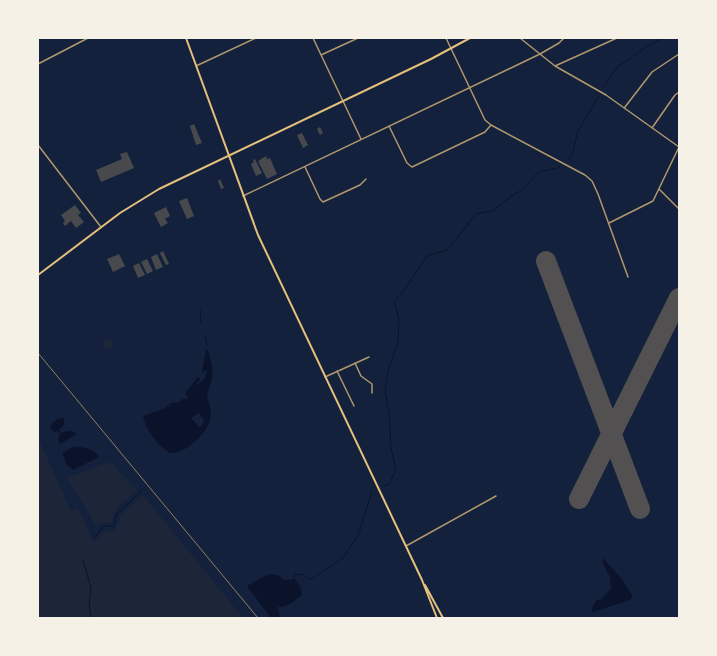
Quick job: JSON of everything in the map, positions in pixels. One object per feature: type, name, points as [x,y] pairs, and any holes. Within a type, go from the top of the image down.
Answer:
[{"type":"main road","points":[[186,38],[242,196],[272,266],[406,546],[438,618]]},
{"type":"main road","points":[[38,275],[101,227],[159,189],[343,102],[451,49],[470,38]]},
{"type":"main road","points":[[422,580],[443,618]]},
{"type":"street","points":[[38,64],[88,38]]},
{"type":"street","points":[[196,66],[256,38]]},
{"type":"street","points":[[313,38],[361,140]]},
{"type":"street","points":[[321,55],[358,38]]},
{"type":"street","points":[[446,38],[483,117],[491,125],[587,176],[597,191],[628,277]]},
{"type":"street","points":[[520,38],[555,66],[602,92],[625,107],[679,147],[651,203],[609,224]]},
{"type":"street","points":[[242,196],[540,54],[559,43],[564,38]]},
{"type":"street","points":[[555,66],[617,38]]},
{"type":"street","points":[[625,107],[652,72],[679,54]]},
{"type":"street","points":[[652,128],[675,95],[679,92]]},
{"type":"street","points":[[390,126],[406,163],[411,167],[485,132],[491,125]]},
{"type":"street","points":[[38,145],[101,227]]},
{"type":"street","points":[[305,167],[320,199],[323,202],[360,185],[366,179]]},
{"type":"street","points":[[659,189],[679,209]]},
{"type":"street","points":[[325,377],[369,357]]},
{"type":"street","points":[[355,363],[361,376],[372,384],[372,393]]},
{"type":"street","points":[[337,371],[354,406]]},
{"type":"street","points":[[406,546],[496,496]]},
{"type":"shaded area","points":[[108,339],[113,344],[108,349],[103,344]]},
{"type":"shaded area","points":[[206,350],[208,350],[211,362],[212,377],[207,394],[211,413],[208,426],[200,437],[188,447],[175,453],[169,453],[160,446],[153,437],[147,428],[143,417],[171,405],[167,405],[168,404],[179,402],[182,399],[187,399],[188,397],[185,393],[198,377],[200,379],[195,387],[205,378],[207,371],[205,370],[203,373],[202,371]],"holes":[[[199,413],[204,420],[202,426],[199,427],[191,418]]]},
{"type":"shaded area","points":[[64,418],[64,425],[59,430],[61,433],[71,431],[77,434],[60,444],[58,440],[60,434],[58,431],[54,432],[50,428],[55,420]]},
{"type":"shaded area","points":[[38,438],[71,511],[78,508],[94,542],[104,532],[116,530],[121,516],[143,495],[243,618],[38,618]]},
{"type":"shaded area","points":[[73,447],[91,450],[99,457],[73,470],[67,465],[62,453]]},
{"type":"shaded area","points":[[110,462],[137,490],[117,507],[111,522],[96,525],[67,478]]},
{"type":"shaded area","points":[[603,558],[621,578],[633,597],[630,600],[593,612],[591,610],[596,600],[602,599],[611,588],[610,577],[602,562]]},
{"type":"shaded area","points":[[269,574],[278,575],[284,580],[295,579],[301,588],[302,595],[288,605],[278,607],[280,618],[271,618],[248,588],[248,585]]},
{"type":"building","points":[[194,124],[202,143],[196,145],[190,126]]},
{"type":"building","points":[[320,127],[323,133],[320,135],[317,129]]},
{"type":"building","points":[[302,133],[308,145],[303,148],[297,135]]},
{"type":"building","points":[[127,152],[134,168],[101,182],[96,170],[122,159],[120,154]]},
{"type":"building","points":[[266,156],[267,159],[270,158],[277,174],[267,179],[258,161]]},
{"type":"building","points":[[255,159],[262,173],[256,176],[251,164]]},
{"type":"building","points":[[220,179],[224,188],[221,189],[218,181]]},
{"type":"building","points":[[187,198],[194,216],[187,219],[179,201]]},
{"type":"building","points":[[75,205],[81,213],[78,215],[84,222],[76,228],[71,221],[65,226],[63,223],[65,221],[61,215]]},
{"type":"building","points":[[166,207],[170,216],[165,219],[168,223],[161,227],[154,213]]},
{"type":"building","points":[[163,251],[169,264],[166,265],[160,253]]},
{"type":"building","points":[[119,254],[125,266],[113,272],[107,259]]},
{"type":"building","points":[[157,254],[163,267],[156,270],[151,257]]},
{"type":"building","points":[[147,259],[153,271],[147,274],[141,262]]},
{"type":"building","points":[[139,263],[145,275],[138,278],[133,266]]},
{"type":"waterway","points":[[604,87],[616,68],[649,45],[664,38]]},
{"type":"waterway","points":[[567,160],[572,155],[578,131],[599,96]]},
{"type":"waterway","points":[[384,486],[389,484],[396,470],[391,448],[389,412],[385,392],[388,370],[398,342],[399,319],[394,301],[405,289],[428,255],[447,250],[476,214],[492,211],[525,188],[538,172],[558,168],[560,166]]},
{"type":"waterway","points":[[200,309],[201,323]]},
{"type":"waterway","points":[[205,335],[207,346]]},
{"type":"waterway","points":[[94,538],[104,526],[114,526],[116,515],[142,490]]},
{"type":"waterway","points":[[293,580],[295,574],[304,575],[310,580],[343,558],[358,536],[372,491]]},
{"type":"waterway","points":[[83,560],[91,588],[89,604],[91,618]]},
{"type":"runway","points":[[546,261],[640,509]]},
{"type":"runway","points":[[579,499],[679,298]]},
{"type":"railway","points":[[38,353],[258,618]]}]
